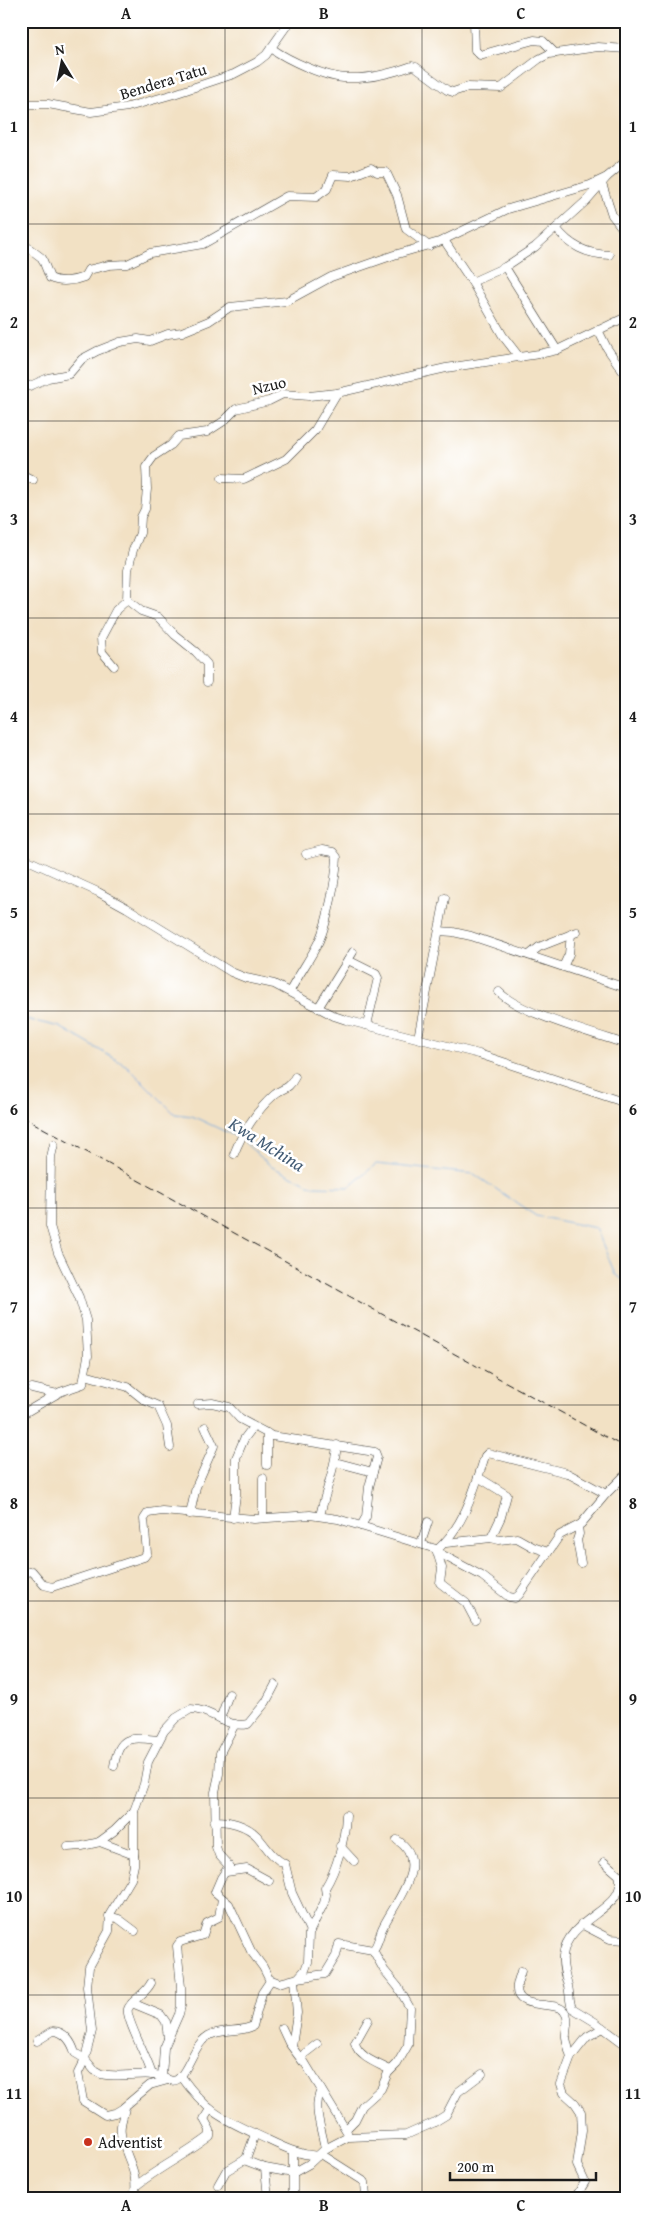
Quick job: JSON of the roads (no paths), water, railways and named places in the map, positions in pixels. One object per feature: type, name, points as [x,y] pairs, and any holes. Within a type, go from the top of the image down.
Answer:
[{"type":"street","name":"Bendera Tatu","points":[[21,104],[48,104],[91,112],[128,107],[234,74],[257,62],[271,48],[290,21]]},
{"type":"street","points":[[474,21],[475,50],[480,55],[534,40],[543,41],[555,53]]},
{"type":"street","points":[[271,48],[288,60],[336,77],[347,78],[383,74],[412,66],[452,92],[468,87],[501,88],[539,59],[555,53],[598,47],[626,49]]},
{"type":"street","points":[[472,282],[505,267],[535,247],[626,161]]},
{"type":"street","points":[[21,239],[26,246],[42,258],[50,278],[63,280],[77,279],[84,277],[88,270],[100,266],[127,264],[150,253],[204,244],[287,196],[316,197],[327,189],[334,174],[351,176],[371,168],[377,172],[386,172],[397,195],[406,229],[429,246]]},
{"type":"street","points":[[604,181],[612,215],[626,233]]},
{"type":"street","points":[[21,384],[30,386],[48,378],[69,374],[88,354],[120,342],[138,339],[150,341],[168,334],[182,332],[209,321],[230,308],[287,301],[331,277],[394,255],[429,246],[508,209],[604,181]]},
{"type":"street","points":[[556,228],[562,236],[579,249],[593,254],[609,255]]},
{"type":"street","points":[[444,240],[472,282],[503,336],[520,358]]},
{"type":"street","points":[[505,267],[557,350]]},
{"type":"street","name":"Nzuo","points":[[128,600],[128,570],[140,533],[141,517],[145,509],[147,489],[146,467],[154,456],[171,445],[182,434],[204,432],[214,428],[236,409],[245,405],[269,401],[289,393],[309,396],[337,392],[446,368],[520,358],[557,350],[626,317]]},
{"type":"street","points":[[598,330],[607,348],[626,376]]},
{"type":"street","points":[[222,478],[244,479],[286,458],[315,430],[337,392]]},
{"type":"street","points":[[21,474],[34,480]]},
{"type":"street","points":[[114,666],[102,652],[101,638],[116,610],[128,600],[141,611],[158,617],[175,635],[196,652],[206,664],[208,682]]},
{"type":"street","points":[[290,991],[324,928],[336,870],[337,857],[333,852],[322,850],[306,854]]},
{"type":"street","points":[[21,857],[120,904],[231,972],[246,978],[274,984],[290,991],[318,1008],[346,1020],[479,1054],[626,1103]]},
{"type":"street","points":[[418,1038],[445,898]]},
{"type":"street","points":[[439,931],[471,936],[626,988]]},
{"type":"street","points":[[529,955],[539,947],[574,933],[569,954],[563,967]]},
{"type":"street","points":[[318,1008],[353,952]]},
{"type":"street","points":[[348,960],[376,974],[378,978],[367,1025]]},
{"type":"street","points":[[499,992],[512,1003],[598,1036],[626,1044]]},
{"type":"street","points":[[234,1154],[240,1138],[262,1109],[276,1093],[288,1088],[295,1078]]},
{"type":"street","points":[[21,1415],[57,1394],[82,1385],[85,1375],[88,1342],[86,1320],[79,1297],[58,1253],[50,1226],[51,1157],[54,1144]]},
{"type":"street","points":[[85,1375],[128,1387],[144,1400],[158,1406],[167,1426],[170,1447]]},
{"type":"street","points":[[32,1388],[57,1394]]},
{"type":"street","points":[[198,1404],[211,1403],[229,1407],[237,1417],[253,1427],[275,1436],[375,1452],[377,1457],[367,1510],[361,1526]]},
{"type":"street","points":[[190,1514],[198,1484],[214,1445],[205,1427]]},
{"type":"street","points":[[233,1518],[236,1494],[236,1459],[244,1439],[253,1427]]},
{"type":"street","points":[[267,1433],[267,1464]]},
{"type":"street","points":[[320,1516],[329,1479],[336,1462],[337,1445]]},
{"type":"street","points":[[438,1552],[462,1520],[485,1456],[491,1452],[567,1473],[606,1494]]},
{"type":"street","points":[[336,1462],[373,1472]]},
{"type":"street","points":[[21,1574],[32,1571],[44,1585],[52,1587],[144,1557],[146,1554],[145,1515],[162,1511],[233,1518],[307,1515],[320,1516],[361,1526],[422,1544],[482,1576],[512,1598],[519,1595],[560,1534],[578,1527],[626,1474]]},
{"type":"street","points":[[478,1477],[507,1495],[501,1517],[491,1538]]},
{"type":"street","points":[[263,1478],[263,1518]]},
{"type":"street","points":[[422,1544],[428,1522]]},
{"type":"street","points":[[578,1527],[579,1534],[577,1540],[581,1563]]},
{"type":"street","points":[[446,1543],[491,1538],[499,1540],[517,1538],[533,1547],[548,1552]]},
{"type":"street","points":[[438,1552],[442,1568],[440,1583],[466,1603],[475,1620]]},
{"type":"street","points":[[165,2078],[152,2084],[115,2113],[105,2115],[83,2101],[78,2073],[85,2059],[92,2032],[88,1987],[92,1959],[109,1931],[109,1916],[130,1882],[134,1855],[134,1811],[144,1784],[148,1762],[158,1740],[172,1722],[190,1709],[196,1709],[228,1724],[245,1725],[249,1723],[266,1702],[275,1685]]},
{"type":"street","points":[[229,1694],[228,1724],[220,1753],[219,1774],[215,1792],[214,1822],[216,1847],[219,1855],[229,1866],[215,1890],[216,1894],[229,1904],[251,1951],[270,1980],[279,1983],[325,1974],[336,1956],[339,1944],[373,1950]]},
{"type":"street","points":[[114,1766],[116,1752],[124,1742],[136,1739],[158,1740]]},
{"type":"street","points":[[68,1847],[99,1842],[114,1831],[134,1811]]},
{"type":"street","points":[[292,2046],[297,2013],[296,1979],[308,1962],[310,1931],[324,1903],[325,1888],[336,1869],[345,1830],[346,1816]]},
{"type":"street","points":[[214,1822],[228,1821],[250,1831],[257,1836],[272,1856],[285,1864],[292,1893],[310,1931]]},
{"type":"street","points":[[373,1950],[376,1947],[382,1929],[399,1901],[413,1865],[409,1849],[397,1840]]},
{"type":"street","points":[[99,1842],[134,1855]]},
{"type":"street","points":[[340,1846],[354,1861]]},
{"type":"street","points":[[604,1862],[619,1875],[619,1888],[615,1898],[607,1907],[580,1924],[568,1940],[563,1955],[570,2004],[574,2010],[626,2045]]},
{"type":"street","points":[[226,1872],[247,1870],[269,1881]]},
{"type":"street","points":[[165,2078],[164,2048],[181,2006],[178,1945],[180,1942],[203,1935],[207,1923],[219,1917],[222,1899]]},
{"type":"street","points":[[109,1916],[119,1919],[135,1931]]},
{"type":"street","points":[[580,1924],[610,1939],[626,1940]]},
{"type":"street","points":[[244,2160],[265,2168],[293,2174],[347,2133],[361,2108],[381,2089],[390,2070],[397,2064],[408,2046],[410,2008],[373,1950]]},
{"type":"street","points":[[521,1971],[517,1987],[520,1996],[534,2005],[558,2007],[566,2013],[568,2023],[566,2037],[571,2056]]},
{"type":"street","points":[[37,2041],[56,2031],[71,2042],[75,2053],[85,2059],[94,2070],[101,2074],[152,2075],[175,2080],[181,2076],[200,2043],[207,2037],[221,2031],[253,2026],[264,1990],[270,1980]]},
{"type":"street","points":[[151,1983],[144,1994],[132,2003],[128,2009],[128,2018],[149,2063],[152,2075]]},
{"type":"street","points":[[132,2003],[161,2015],[166,2022],[168,2038]]},
{"type":"street","points":[[368,2020],[356,2046],[365,2056],[390,2070]]},
{"type":"street","points":[[282,2028],[347,2133]]},
{"type":"street","points":[[575,2198],[586,2180],[577,2165],[582,2130],[581,2112],[575,2102],[562,2089],[561,2084],[571,2056],[587,2037],[603,2028]]},
{"type":"street","points":[[303,2062],[302,2055],[317,2044]]},
{"type":"street","points":[[347,2133],[406,2134],[416,2132],[446,2115],[458,2092],[482,2074]]},
{"type":"street","points":[[181,2076],[193,2093],[210,2109],[231,2124],[292,2152],[322,2153],[364,2182],[366,2198]]},
{"type":"street","points":[[321,2090],[316,2099],[316,2107],[322,2153]]},
{"type":"street","points":[[124,2107],[120,2132],[135,2173],[137,2185],[134,2198]]},
{"type":"street","points":[[137,2185],[156,2170],[210,2136],[210,2130],[204,2119],[210,2109]]},
{"type":"street","points":[[218,2185],[226,2171],[244,2160],[250,2150],[255,2134]]},
{"type":"street","points":[[292,2152],[294,2198]]},
{"type":"street","points":[[265,2168],[268,2198]]},
{"type":"waterway","name":"Kwa Mchina","points":[[21,1018],[60,1027],[127,1066],[175,1114],[192,1116],[239,1138]]},
{"type":"waterway","name":"Kwa Mchina","points":[[244,1142],[272,1167],[313,1186],[349,1187],[376,1164],[474,1174],[536,1216],[596,1228],[615,1274],[626,1282]]},
{"type":"railway","points":[[21,1116],[626,1448]]},
{"type":"place","name":"Adventist","points":[[88,2142]]}]
